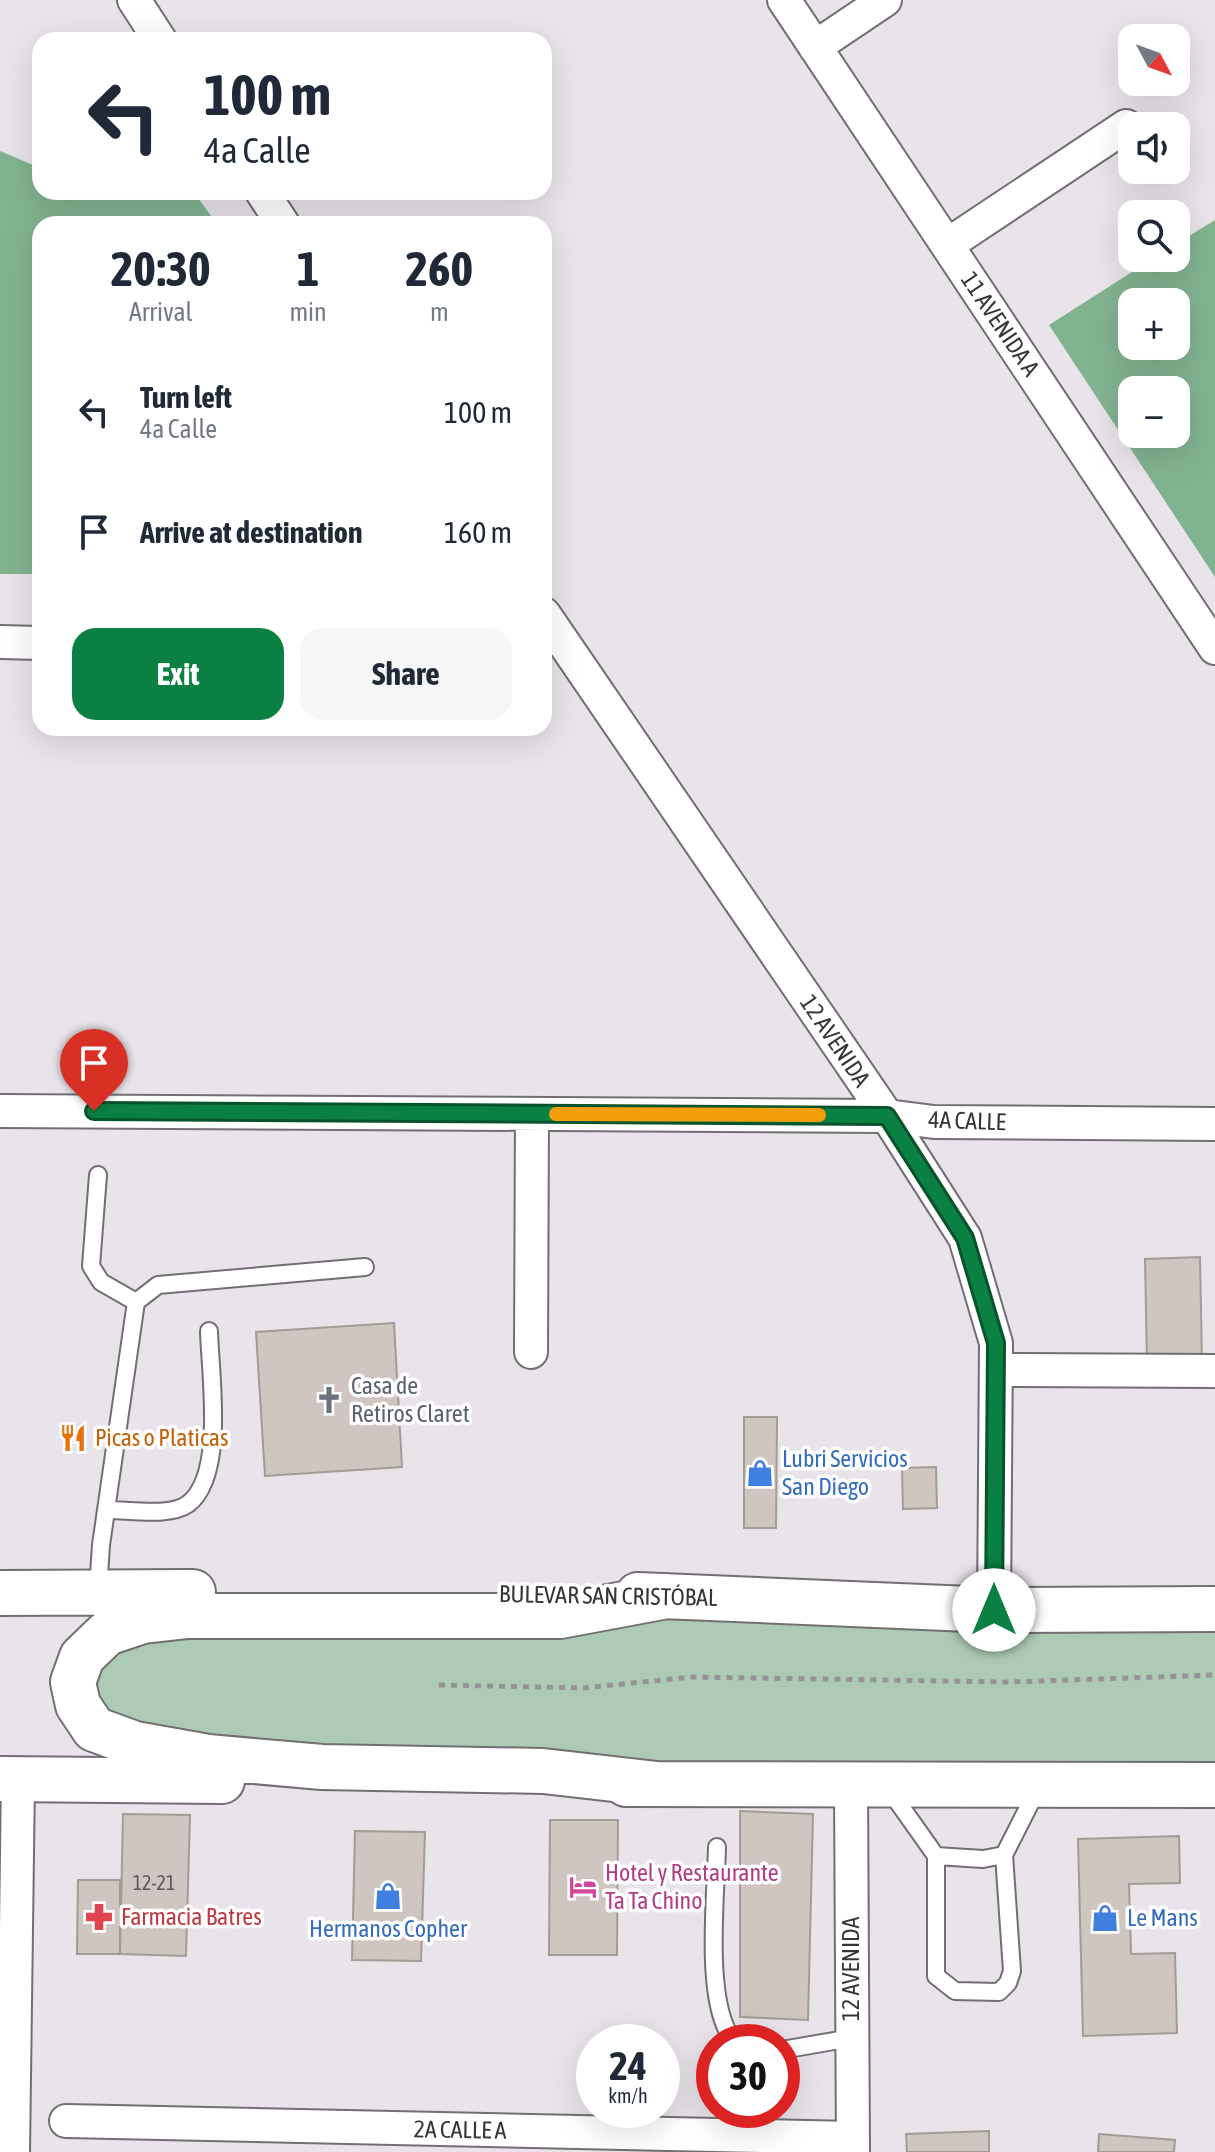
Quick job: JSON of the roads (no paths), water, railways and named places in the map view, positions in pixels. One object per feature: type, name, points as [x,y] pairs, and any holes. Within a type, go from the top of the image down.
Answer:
[{"type":"main road","name":"BULEVAR SAN CRISTÓBAL","points":[[0,1593],[667,1596],[994,1610],[1215,1609]]},
{"type":"main road","points":[[657,1784],[543,1771],[322,1767],[208,1757],[135,1744],[94,1729],[78,1705],[73,1682],[82,1657],[107,1633],[143,1621],[231,1616],[560,1616],[667,1596]]},
{"type":"main road","points":[[9,1779],[868,1786],[1215,1785]]},
{"type":"street","points":[[134,0],[155,32]]},
{"type":"street","name":"11 AVENIDA A","points":[[784,0],[1215,648]]},
{"type":"street","points":[[815,47],[885,0]]},
{"type":"street","points":[[947,245],[1118,131]]},
{"type":"street","points":[[0,642],[32,643]]},
{"type":"street","name":"12 AVENIDA","points":[[557,652],[887,1116],[965,1238],[996,1343],[994,1610]]},
{"type":"street","name":"4A CALLE","points":[[0,1111],[887,1116],[934,1122],[1215,1124]]},
{"type":"street","points":[[531,1352],[532,1114]]},
{"type":"street","points":[[996,1370],[1215,1371]]},
{"type":"street","points":[[9,1779],[9,2138]]},
{"type":"street","name":"12 AVENIDA","points":[[853,2145],[851,2038],[868,1786]]},
{"type":"street","name":"2A CALLE A","points":[[66,2121],[853,2145]]},
{"type":"lane","points":[[98,1175],[91,1266],[101,1282],[136,1302]]},
{"type":"lane","points":[[98,1592],[136,1302],[158,1285],[365,1267]]},
{"type":"lane","points":[[109,1510],[166,1510],[187,1506],[200,1490],[211,1468],[209,1331]]},
{"type":"lane","points":[[936,1856],[936,1976],[955,1991],[999,1992],[1008,1983],[1012,1971],[1004,1855],[1040,1785]]},
{"type":"lane","points":[[868,1786],[936,1856],[983,1859],[1004,1855]]},
{"type":"lane","points":[[717,1847],[717,1993],[724,2024]]},
{"type":"lane","points":[[800,2047],[851,2038]]},
{"type":"place","name":"Casa de Retiros Claret","points":[[329,1400]]},
{"type":"place","name":"Picas o Platicas","points":[[73,1438]]},
{"type":"place","name":"Lubri Servicios San Diego","points":[[760,1473]]},
{"type":"place","name":"Hotel y Restaurante Ta Ta Chino","points":[[583,1887]]},
{"type":"place","name":"Hermanos Copher","points":[[388,1896]]},
{"type":"place","name":"Farmacia Batres","points":[[99,1917]]},
{"type":"place","name":"Le Mans","points":[[1105,1918]]}]
